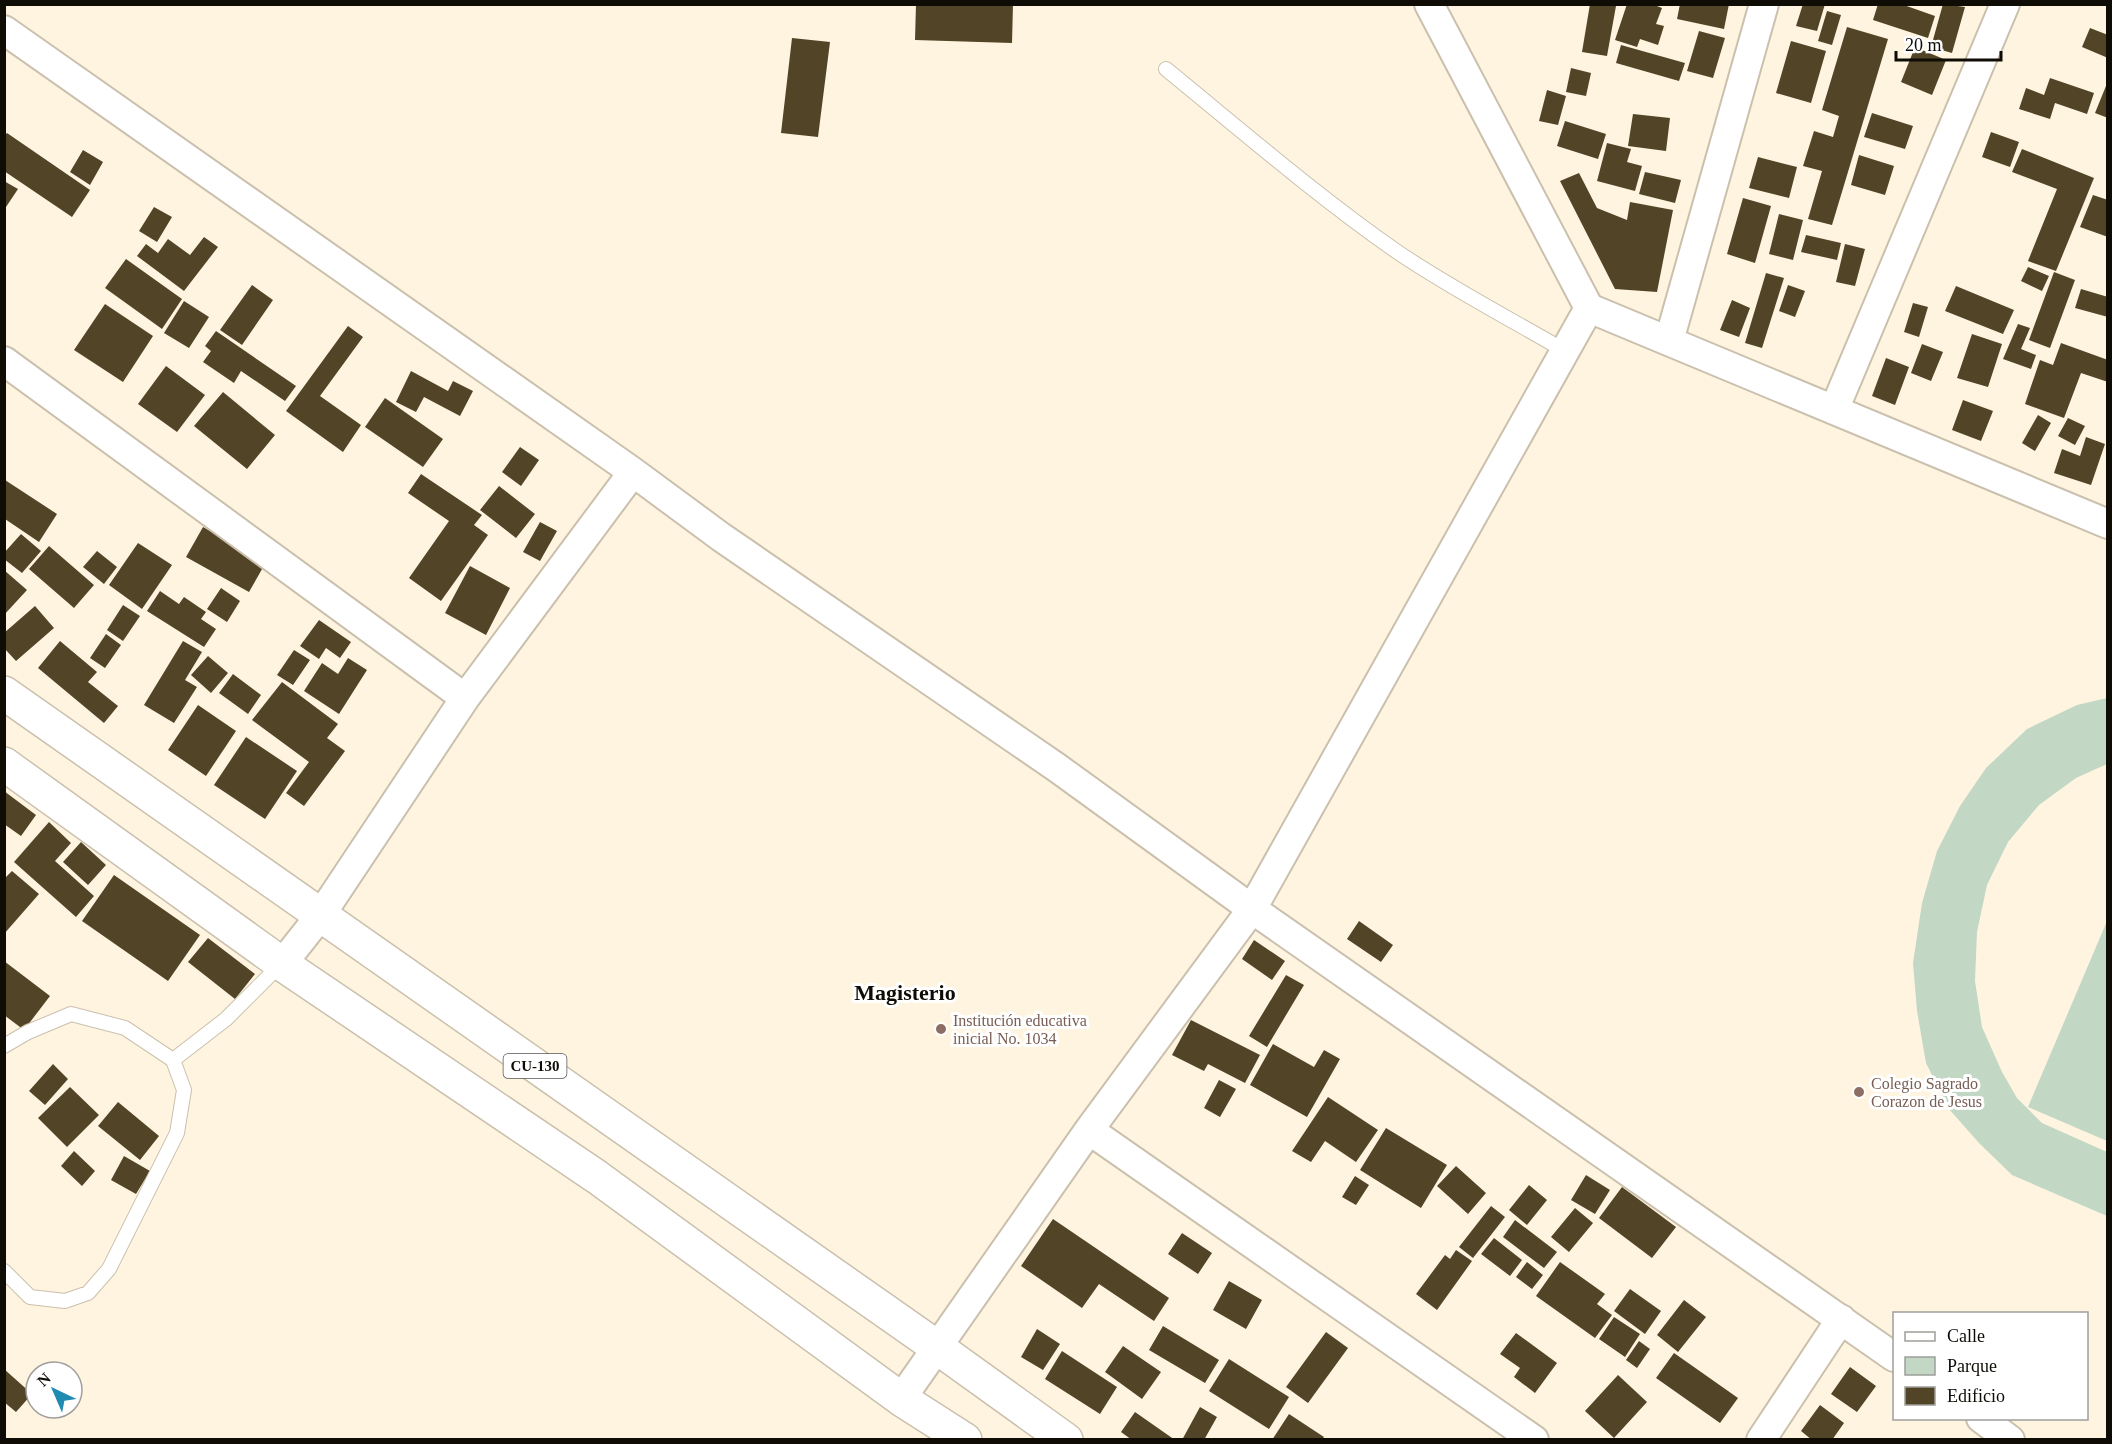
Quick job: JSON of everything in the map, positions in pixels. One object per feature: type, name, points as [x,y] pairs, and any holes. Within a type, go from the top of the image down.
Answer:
[{"type":"main road","name":"CU-130","points":[[4,693],[1066,1440]]},
{"type":"main road","points":[[4,764],[282,964],[597,1177],[901,1399],[965,1440]]},
{"type":"street","points":[[1429,4],[1589,308],[2108,524]]},
{"type":"street","points":[[1669,341],[1764,4]]},
{"type":"street","points":[[1834,410],[2005,4]]},
{"type":"street","points":[[4,30],[633,472],[721,537],[1046,760],[1252,909],[1893,1356]]},
{"type":"street","points":[[901,1399],[1089,1130],[1252,909],[1589,308]]},
{"type":"street","points":[[4,361],[465,698]]},
{"type":"street","points":[[282,964],[320,916],[465,698],[633,472]]},
{"type":"street","points":[[1089,1130],[1534,1440]]},
{"type":"street","points":[[1761,1440],[1841,1319]]},
{"type":"street","points":[[1982,1420],[2010,1440]]},
{"type":"lane","points":[[1166,69],[1341,211],[1398,252],[1453,287],[1565,351]]},
{"type":"lane","points":[[173,1060],[226,1019],[282,964]]},
{"type":"lane","points":[[4,1046],[28,1032],[71,1014],[125,1028],[173,1060],[184,1090],[177,1133],[109,1269],[88,1293],[65,1302],[30,1297],[4,1271]]},
{"type":"green space","points":[[2107,698],[2107,764],[2076,778],[2039,805],[2008,842],[1987,885],[1977,932],[1975,981],[1982,1027],[2002,1072],[2017,1098],[2042,1123],[2107,1152],[2107,1216],[2012,1175],[1949,1109],[1926,1063],[1917,1011],[1913,963],[1922,903],[1937,851],[1960,806],[1986,768],[2027,729],[2077,705]]},
{"type":"green space","points":[[2107,921],[2107,1141],[2028,1107]]},
{"type":"building","points":[[916,4],[1013,4],[1012,43],[915,40]]},
{"type":"building","points":[[1590,4],[1616,6],[1607,56],[1582,52]]},
{"type":"building","points":[[1627,4],[1652,4],[1662,8],[1656,24],[1664,26],[1658,45],[1640,39],[1637,47],[1615,40]]},
{"type":"building","points":[[1680,4],[1729,4],[1724,29],[1677,19]]},
{"type":"building","points":[[1803,4],[1825,4],[1817,31],[1796,26]]},
{"type":"building","points":[[1878,4],[1901,4],[1935,16],[1928,38],[1873,20]]},
{"type":"building","points":[[1943,4],[1965,7],[1952,53],[1931,47]]},
{"type":"building","points":[[1827,11],[1841,15],[1832,45],[1818,41]]},
{"type":"building","points":[[1847,27],[1888,39],[1832,225],[1808,219],[1822,171],[1803,166],[1814,131],[1833,137],[1839,116],[1822,110]]},
{"type":"building","points":[[2090,28],[2108,35],[2108,58],[2082,47]]},
{"type":"building","points":[[1699,31],[1725,38],[1713,78],[1687,71]]},
{"type":"building","points":[[792,38],[830,42],[818,137],[781,133]]},
{"type":"building","points":[[1791,41],[1826,51],[1811,103],[1776,93]]},
{"type":"building","points":[[1621,45],[1685,63],[1679,81],[1616,63]]},
{"type":"building","points":[[1915,47],[1946,60],[1932,95],[1901,82]]},
{"type":"building","points":[[1571,68],[1591,73],[1586,96],[1566,92]]},
{"type":"building","points":[[2050,78],[2094,93],[2087,114],[2055,103],[2050,119],[2019,109],[2026,88],[2044,95]]},
{"type":"building","points":[[2108,81],[2108,118],[2095,113]]},
{"type":"building","points":[[1547,90],[1566,96],[1558,125],[1539,121]]},
{"type":"building","points":[[1872,113],[1913,126],[1905,149],[1864,137]]},
{"type":"building","points":[[1633,114],[1670,118],[1666,151],[1628,146]]},
{"type":"building","points":[[1565,121],[1606,134],[1598,159],[1557,146]]},
{"type":"building","points":[[1991,132],[2019,142],[2010,167],[1982,157]]},
{"type":"building","points":[[7,133],[90,190],[72,217],[4,171],[4,136]]},
{"type":"building","points":[[1607,143],[1631,149],[1627,162],[1642,166],[1635,191],[1597,181]]},
{"type":"building","points":[[2022,149],[2094,178],[2056,271],[2028,261],[2057,189],[2012,172]]},
{"type":"building","points":[[83,150],[103,162],[90,185],[70,172]]},
{"type":"building","points":[[1859,155],[1894,166],[1885,195],[1851,185]]},
{"type":"building","points":[[1758,157],[1797,167],[1789,198],[1749,188]]},
{"type":"building","points":[[1645,172],[1681,180],[1675,203],[1639,194]]},
{"type":"building","points":[[1579,173],[1597,208],[1627,220],[1630,202],[1673,210],[1657,292],[1615,289],[1560,181]]},
{"type":"building","points":[[4,181],[18,189],[4,210]]},
{"type":"building","points":[[2093,195],[2108,200],[2108,237],[2080,227]]},
{"type":"building","points":[[1743,198],[1771,206],[1755,263],[1727,254]]},
{"type":"building","points":[[154,207],[172,217],[157,242],[139,231]]},
{"type":"building","points":[[1779,214],[1803,220],[1793,260],[1769,254]]},
{"type":"building","points":[[1806,235],[1841,243],[1837,260],[1801,252]]},
{"type":"building","points":[[204,237],[218,247],[184,291],[137,256],[146,244],[158,253],[168,239],[190,255]]},
{"type":"building","points":[[1845,244],[1865,249],[1855,286],[1836,282]]},
{"type":"building","points":[[126,259],[182,299],[162,329],[105,288]]},
{"type":"building","points":[[2028,267],[2049,276],[2042,291],[2021,281]]},
{"type":"building","points":[[2054,272],[2075,280],[2050,348],[2029,340]]},
{"type":"building","points":[[1766,273],[1784,278],[1762,348],[1745,343]]},
{"type":"building","points":[[252,285],[273,300],[242,345],[220,330]]},
{"type":"building","points":[[1788,285],[1805,291],[1795,317],[1779,311]]},
{"type":"building","points":[[1956,286],[2014,310],[2003,334],[1945,311]]},
{"type":"building","points":[[2081,289],[2108,297],[2108,317],[2075,308]]},
{"type":"building","points":[[1732,300],[1750,308],[1739,337],[1720,330]]},
{"type":"building","points":[[184,301],[209,317],[189,348],[164,333]]},
{"type":"building","points":[[1913,303],[1928,307],[1919,337],[1904,332]]},
{"type":"building","points":[[105,304],[153,336],[123,382],[74,350]]},
{"type":"building","points":[[2018,324],[2030,328],[2021,349],[2036,355],[2031,369],[2003,359]]},
{"type":"building","points":[[348,326],[363,337],[320,396],[361,425],[343,452],[286,411]]},
{"type":"building","points":[[216,331],[296,386],[285,401],[241,371],[234,383],[203,362],[211,351],[205,346]]},
{"type":"building","points":[[1972,334],[2002,344],[1988,387],[1957,378]]},
{"type":"building","points":[[2061,343],[2108,360],[2108,382],[2081,373],[2064,418],[2025,404],[2040,360],[2053,365]]},
{"type":"building","points":[[1922,344],[1943,352],[1931,381],[1911,373]]},
{"type":"building","points":[[1886,358],[1909,367],[1895,405],[1872,396]]},
{"type":"building","points":[[166,366],[205,395],[177,432],[138,404]]},
{"type":"building","points":[[411,371],[448,391],[453,381],[473,391],[460,416],[424,397],[416,412],[396,402]]},
{"type":"building","points":[[223,392],[275,435],[247,469],[194,426]]},
{"type":"building","points":[[385,398],[443,439],[423,467],[365,427]]},
{"type":"building","points":[[1963,400],[1993,411],[1981,441],[1952,430]]},
{"type":"building","points":[[2038,415],[2051,423],[2035,451],[2022,443]]},
{"type":"building","points":[[2068,418],[2085,426],[2075,445],[2058,436]]},
{"type":"building","points":[[2086,437],[2105,444],[2091,485],[2054,473],[2062,449],[2080,456]]},
{"type":"building","points":[[520,447],[539,460],[521,486],[502,472]]},
{"type":"building","points":[[421,474],[482,515],[474,525],[488,535],[441,601],[409,578],[449,521],[408,493]]},
{"type":"building","points":[[5,480],[57,514],[39,542],[5,519]]},
{"type":"building","points":[[499,486],[535,514],[516,538],[480,510]]},
{"type":"building","points":[[540,522],[557,531],[540,561],[523,552]]},
{"type":"building","points":[[203,527],[266,562],[249,592],[186,557]]},
{"type":"building","points":[[21,534],[41,551],[22,573],[4,559],[4,553]]},
{"type":"building","points":[[138,543],[172,565],[142,609],[109,585]]},
{"type":"building","points":[[49,546],[94,585],[74,608],[29,569]]},
{"type":"building","points":[[97,551],[117,567],[104,584],[83,567]]},
{"type":"building","points":[[470,566],[510,588],[486,635],[445,613]]},
{"type":"building","points":[[4,570],[27,590],[4,615]]},
{"type":"building","points":[[221,588],[240,601],[227,622],[207,609]]},
{"type":"building","points":[[160,591],[179,604],[184,597],[206,612],[201,619],[216,629],[204,647],[147,611]]},
{"type":"building","points":[[123,605],[140,616],[123,641],[107,630]]},
{"type":"building","points":[[35,606],[54,628],[16,661],[4,648],[4,633]]},
{"type":"building","points":[[319,620],[351,642],[340,658],[326,648],[319,659],[300,646]]},
{"type":"building","points":[[106,634],[121,645],[105,668],[90,658]]},
{"type":"building","points":[[60,641],[97,672],[88,682],[118,706],[104,723],[38,668]]},
{"type":"building","points":[[183,641],[202,652],[185,680],[197,687],[174,723],[144,705]]},
{"type":"building","points":[[294,650],[310,660],[293,685],[277,675]]},
{"type":"building","points":[[208,656],[228,673],[211,693],[191,675]]},
{"type":"building","points":[[348,658],[367,670],[339,714],[304,691],[322,663],[338,674]]},
{"type":"building","points":[[233,674],[261,695],[248,714],[219,693]]},
{"type":"building","points":[[282,682],[338,724],[327,738],[345,751],[304,806],[286,793],[309,762],[252,720]]},
{"type":"building","points":[[198,705],[236,731],[206,776],[168,750]]},
{"type":"building","points":[[246,737],[297,771],[265,819],[214,785]]},
{"type":"building","points":[[4,791],[36,815],[21,836],[4,824]]},
{"type":"building","points":[[49,822],[71,843],[55,861],[94,896],[76,917],[14,862]]},
{"type":"building","points":[[81,842],[106,865],[88,885],[63,862]]},
{"type":"building","points":[[12,871],[39,894],[4,934],[4,879]]},
{"type":"building","points":[[114,875],[200,935],[168,981],[82,921]]},
{"type":"building","points":[[1359,921],[1393,945],[1381,962],[1347,939]]},
{"type":"building","points":[[208,938],[255,974],[235,999],[188,962]]},
{"type":"building","points":[[1254,940],[1285,961],[1272,980],[1242,959]]},
{"type":"building","points":[[4,961],[50,996],[24,1030],[4,1015]]},
{"type":"building","points":[[1286,975],[1304,985],[1267,1047],[1249,1036]]},
{"type":"building","points":[[1191,1020],[1260,1055],[1245,1083],[1208,1064],[1204,1071],[1172,1055]]},
{"type":"building","points":[[1273,1044],[1314,1067],[1324,1050],[1340,1059],[1307,1117],[1250,1085]]},
{"type":"building","points":[[53,1064],[68,1079],[45,1105],[29,1091]]},
{"type":"building","points":[[1219,1080],[1236,1089],[1220,1117],[1204,1108]]},
{"type":"building","points":[[70,1087],[99,1115],[67,1147],[38,1118]]},
{"type":"building","points":[[1328,1097],[1378,1130],[1356,1162],[1325,1141],[1311,1162],[1292,1151]]},
{"type":"building","points":[[118,1102],[159,1136],[140,1160],[98,1126]]},
{"type":"building","points":[[1386,1128],[1447,1165],[1421,1208],[1360,1170]]},
{"type":"building","points":[[74,1151],[95,1171],[82,1186],[61,1166]]},
{"type":"building","points":[[124,1156],[150,1171],[136,1194],[111,1180]]},
{"type":"building","points":[[1456,1166],[1486,1193],[1468,1214],[1437,1186]]},
{"type":"building","points":[[1586,1175],[1610,1190],[1595,1214],[1571,1200]]},
{"type":"building","points":[[1355,1176],[1369,1185],[1356,1205],[1342,1197]]},
{"type":"building","points":[[1529,1185],[1547,1200],[1527,1225],[1509,1210]]},
{"type":"building","points":[[1622,1187],[1676,1227],[1652,1258],[1599,1218]]},
{"type":"building","points":[[1491,1206],[1505,1217],[1473,1258],[1459,1247]]},
{"type":"building","points":[[1575,1208],[1593,1223],[1569,1252],[1551,1237]]},
{"type":"building","points":[[1053,1219],[1169,1298],[1154,1321],[1099,1284],[1082,1308],[1021,1266]]},
{"type":"building","points":[[1515,1220],[1557,1252],[1544,1268],[1503,1237]]},
{"type":"building","points":[[1182,1233],[1212,1253],[1198,1274],[1168,1254]]},
{"type":"building","points":[[1494,1238],[1522,1260],[1510,1276],[1481,1254]]},
{"type":"building","points":[[1456,1250],[1472,1261],[1437,1310],[1416,1294],[1445,1255],[1450,1259]]},
{"type":"building","points":[[1527,1262],[1543,1275],[1532,1289],[1516,1277]]},
{"type":"building","points":[[1560,1262],[1605,1294],[1597,1304],[1612,1315],[1595,1338],[1536,1296]]},
{"type":"building","points":[[1229,1281],[1262,1300],[1246,1329],[1213,1310]]},
{"type":"building","points":[[1630,1289],[1661,1311],[1645,1334],[1614,1311]]},
{"type":"building","points":[[1684,1300],[1706,1317],[1678,1352],[1657,1335]]},
{"type":"building","points":[[1614,1317],[1640,1334],[1625,1357],[1599,1339]]},
{"type":"building","points":[[1163,1326],[1219,1360],[1205,1383],[1149,1350]]},
{"type":"building","points":[[1037,1329],[1060,1344],[1043,1370],[1021,1357]]},
{"type":"building","points":[[1326,1332],[1348,1348],[1308,1403],[1286,1387]]},
{"type":"building","points":[[1516,1333],[1557,1363],[1535,1393],[1514,1377],[1520,1368],[1500,1354]]},
{"type":"building","points":[[1639,1341],[1650,1349],[1637,1368],[1626,1360]]},
{"type":"building","points":[[1123,1346],[1161,1372],[1142,1399],[1105,1372]]},
{"type":"building","points":[[1062,1351],[1117,1387],[1100,1414],[1045,1379]]},
{"type":"building","points":[[1674,1353],[1738,1398],[1720,1423],[1656,1378]]},
{"type":"building","points":[[1229,1359],[1289,1397],[1269,1429],[1209,1391]]},
{"type":"building","points":[[1850,1367],[1876,1386],[1857,1412],[1831,1394]]},
{"type":"building","points":[[4,1369],[24,1387],[24,1403],[16,1412],[4,1402]]},
{"type":"building","points":[[1618,1375],[1647,1402],[1614,1438],[1585,1411]]},
{"type":"building","points":[[1820,1405],[1844,1423],[1832,1440],[1812,1440],[1801,1431]]},
{"type":"building","points":[[1200,1407],[1217,1417],[1204,1440],[1182,1440]]},
{"type":"building","points":[[1135,1412],[1175,1440],[1132,1440],[1121,1432]]},
{"type":"building","points":[[1289,1414],[1324,1437],[1322,1440],[1272,1440]]},
{"type":"place","name":"Institución educativa inicial No. 1034","points":[[941,1029]]},
{"type":"place","name":"Colegio Sagrado Corazon de Jesus","points":[[1859,1092]]},
{"type":"district","name":"Magisterio","points":[[905,992]]}]
